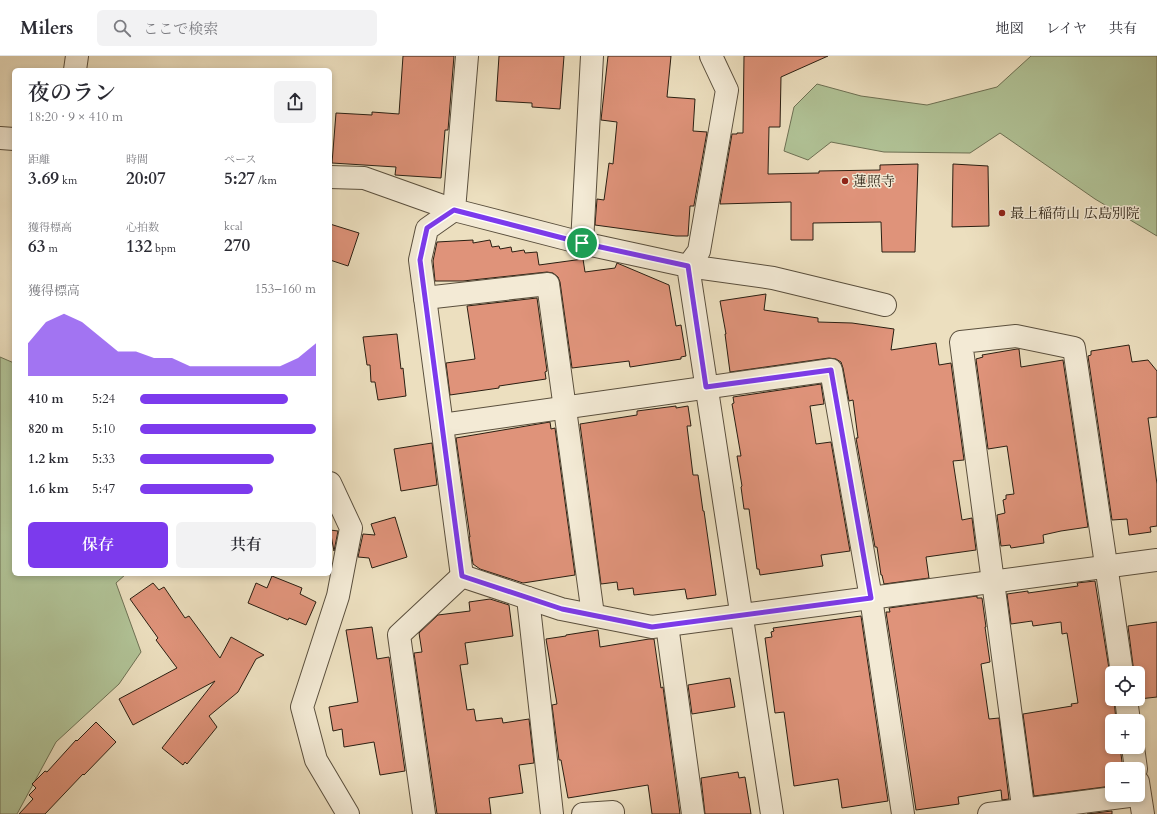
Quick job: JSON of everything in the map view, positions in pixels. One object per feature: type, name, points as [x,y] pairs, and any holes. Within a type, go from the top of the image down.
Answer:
[{"type":"street","points":[[75,68],[77,56]]},
{"type":"street","points":[[454,210],[467,56]]},
{"type":"street","points":[[582,243],[592,56]]},
{"type":"street","points":[[712,56],[727,90],[699,251],[688,266],[772,814]]},
{"type":"street","points":[[0,138],[12,139]]},
{"type":"street","points":[[332,177],[364,178],[454,210],[582,243],[688,266],[773,278],[885,305]]},
{"type":"street","points":[[454,210],[427,228],[420,260],[462,576]]},
{"type":"street","points":[[425,298],[548,284],[593,615]]},
{"type":"street","points":[[1024,812],[961,342],[1016,336],[1074,348],[1121,666]]},
{"type":"street","points":[[442,425],[831,370],[871,598],[903,814]]},
{"type":"street","points":[[332,488],[351,528],[338,596],[302,707],[316,760],[348,814]]},
{"type":"street","points":[[462,576],[562,609],[652,627],[1157,560]]},
{"type":"street","points":[[424,814],[399,635],[462,576]]},
{"type":"street","points":[[528,598],[552,814]]},
{"type":"street","points":[[667,625],[693,814]]},
{"type":"street","points":[[989,814],[1024,812],[1105,801]]},
{"type":"street","points":[[583,814],[613,812],[613,814]]},
{"type":"green space","points":[[1031,56],[1157,56],[1157,236],[1095,199],[1000,133],[970,153],[884,152],[831,142],[808,160],[784,151],[794,107],[817,84],[861,96],[927,105],[997,87]]},
{"type":"green space","points":[[0,357],[12,362],[12,576],[124,576],[116,583],[141,652],[119,684],[56,742],[17,814],[0,814]]},
{"type":"building","points":[[403,56],[454,56],[448,130],[445,130],[441,178],[395,175],[396,167],[332,163],[336,113],[372,115],[372,112],[399,114]]},
{"type":"building","points":[[499,56],[564,56],[560,109],[532,107],[532,103],[496,101]]},
{"type":"building","points":[[608,56],[671,56],[667,97],[695,99],[693,131],[707,132],[694,206],[690,206],[688,236],[676,236],[595,225],[597,199],[604,200],[609,163],[613,164],[617,122],[601,120]]},
{"type":"building","points":[[744,56],[828,56],[781,77],[780,127],[769,127],[768,174],[880,170],[880,165],[918,164],[915,252],[882,252],[881,222],[813,223],[813,240],[791,240],[791,202],[720,204],[732,134],[743,133]]},
{"type":"building","points":[[953,164],[988,166],[989,226],[952,227]]},
{"type":"building","points":[[332,225],[359,233],[348,266],[332,261]]},
{"type":"building","points":[[473,240],[473,243],[490,240],[492,247],[499,246],[500,249],[511,247],[512,252],[524,250],[525,253],[537,252],[539,265],[583,259],[585,272],[615,268],[617,263],[669,285],[676,326],[681,325],[686,356],[681,357],[681,359],[630,367],[629,361],[572,368],[560,282],[558,277],[553,273],[547,272],[463,281],[435,281],[433,261],[437,242]]},
{"type":"building","points":[[766,294],[764,310],[818,318],[818,322],[852,323],[894,329],[891,350],[936,343],[939,365],[951,363],[964,460],[953,461],[962,520],[972,518],[976,550],[926,557],[929,578],[884,584],[881,575],[877,547],[875,547],[856,438],[858,438],[853,400],[849,401],[841,362],[836,359],[829,358],[730,372],[726,334],[720,301]]},
{"type":"building","points":[[537,298],[547,371],[545,372],[546,379],[450,395],[446,363],[475,359],[467,306]]},
{"type":"building","points":[[397,334],[406,396],[378,400],[375,382],[371,382],[370,365],[367,365],[363,337]]},
{"type":"building","points":[[1129,345],[1132,362],[1148,360],[1157,371],[1157,417],[1148,418],[1157,484],[1157,526],[1150,527],[1151,532],[1129,535],[1127,519],[1112,520],[1088,356],[1091,355],[1091,351]]},
{"type":"building","points":[[1019,349],[1021,367],[1063,360],[1088,527],[1043,535],[1044,543],[1011,548],[1010,545],[1001,546],[997,515],[1005,513],[1003,500],[1006,499],[1006,495],[1014,494],[1007,446],[988,449],[976,359],[983,357],[982,355]]},
{"type":"building","points":[[821,384],[824,404],[810,406],[816,444],[831,442],[850,551],[821,555],[823,566],[760,575],[759,569],[757,569],[749,509],[744,509],[737,456],[741,456],[732,404],[734,403],[733,397]]},
{"type":"building","points":[[676,406],[676,408],[688,406],[691,426],[687,426],[693,475],[698,475],[716,595],[687,599],[685,589],[634,595],[633,588],[618,590],[617,582],[601,584],[580,424],[637,415],[637,411]]},
{"type":"building","points":[[550,422],[551,429],[555,428],[575,575],[523,583],[480,569],[473,564],[456,438]]},
{"type":"building","points":[[432,443],[437,485],[401,491],[394,449]]},
{"type":"building","points":[[395,517],[407,557],[372,568],[369,558],[358,557],[363,534],[375,535],[371,524]]},
{"type":"building","points":[[332,530],[338,531],[334,551],[332,540]]},
{"type":"building","points":[[272,576],[302,588],[300,594],[316,602],[306,625],[289,618],[288,620],[248,603],[256,583],[267,588]]},
{"type":"building","points":[[1095,581],[1109,666],[1105,666],[1105,706],[1115,706],[1115,714],[1105,714],[1105,754],[1121,754],[1122,762],[1105,762],[1105,787],[1034,796],[1023,714],[1072,706],[1071,704],[1078,703],[1067,633],[1062,634],[1061,622],[1033,626],[1032,621],[1011,624],[1007,594],[1028,591],[1028,593],[1078,586],[1077,583]]},
{"type":"building","points":[[153,583],[159,590],[164,587],[185,618],[189,616],[220,658],[231,637],[264,655],[256,659],[238,692],[209,716],[217,727],[187,764],[185,762],[183,765],[162,748],[215,681],[133,725],[119,699],[177,668],[156,640],[158,638],[130,599]]},
{"type":"building","points":[[977,596],[977,598],[982,598],[990,662],[981,664],[989,719],[999,718],[1009,799],[1002,800],[1001,790],[958,797],[959,804],[916,810],[886,612],[890,612],[889,608]]},
{"type":"building","points":[[490,599],[509,605],[513,636],[465,643],[468,664],[460,665],[467,710],[474,709],[476,721],[502,718],[503,723],[529,719],[534,763],[519,765],[523,793],[489,798],[491,814],[437,814],[414,653],[422,652],[419,633],[438,615],[470,611],[469,602]]},
{"type":"building","points":[[861,616],[888,801],[842,808],[838,779],[794,786],[784,712],[775,713],[765,638],[772,637],[771,632],[774,631],[773,628]]},
{"type":"building","points":[[1157,622],[1157,697],[1145,698],[1145,666],[1133,666],[1128,626]]},
{"type":"building","points":[[372,627],[377,659],[389,657],[405,771],[380,775],[374,742],[344,747],[342,729],[333,731],[329,707],[358,702],[346,630]]},
{"type":"building","points":[[598,630],[600,647],[654,639],[661,688],[663,687],[680,814],[652,814],[648,785],[568,798],[561,760],[559,760],[552,705],[557,704],[546,639]]},
{"type":"building","points":[[730,678],[735,707],[692,714],[688,685]]},
{"type":"building","points":[[96,722],[116,742],[45,814],[19,814],[33,799],[29,795],[36,788],[32,784],[45,771],[47,772],[76,740],[77,741]]},
{"type":"building","points":[[738,772],[739,778],[745,777],[751,814],[705,814],[701,778]]},
{"type":"building","points":[[1112,811],[1112,814],[1087,814]]},
{"type":"place","name":"蓮照寺","points":[[845,181]]},
{"type":"place","name":"最上稲荷山 広島別院","points":[[1002,213]]},
{"type":"route","points":[[454,210],[582,243],[688,266],[706,387],[831,370],[871,598],[652,627],[562,609],[462,576],[420,260],[427,228],[454,210]]}]
